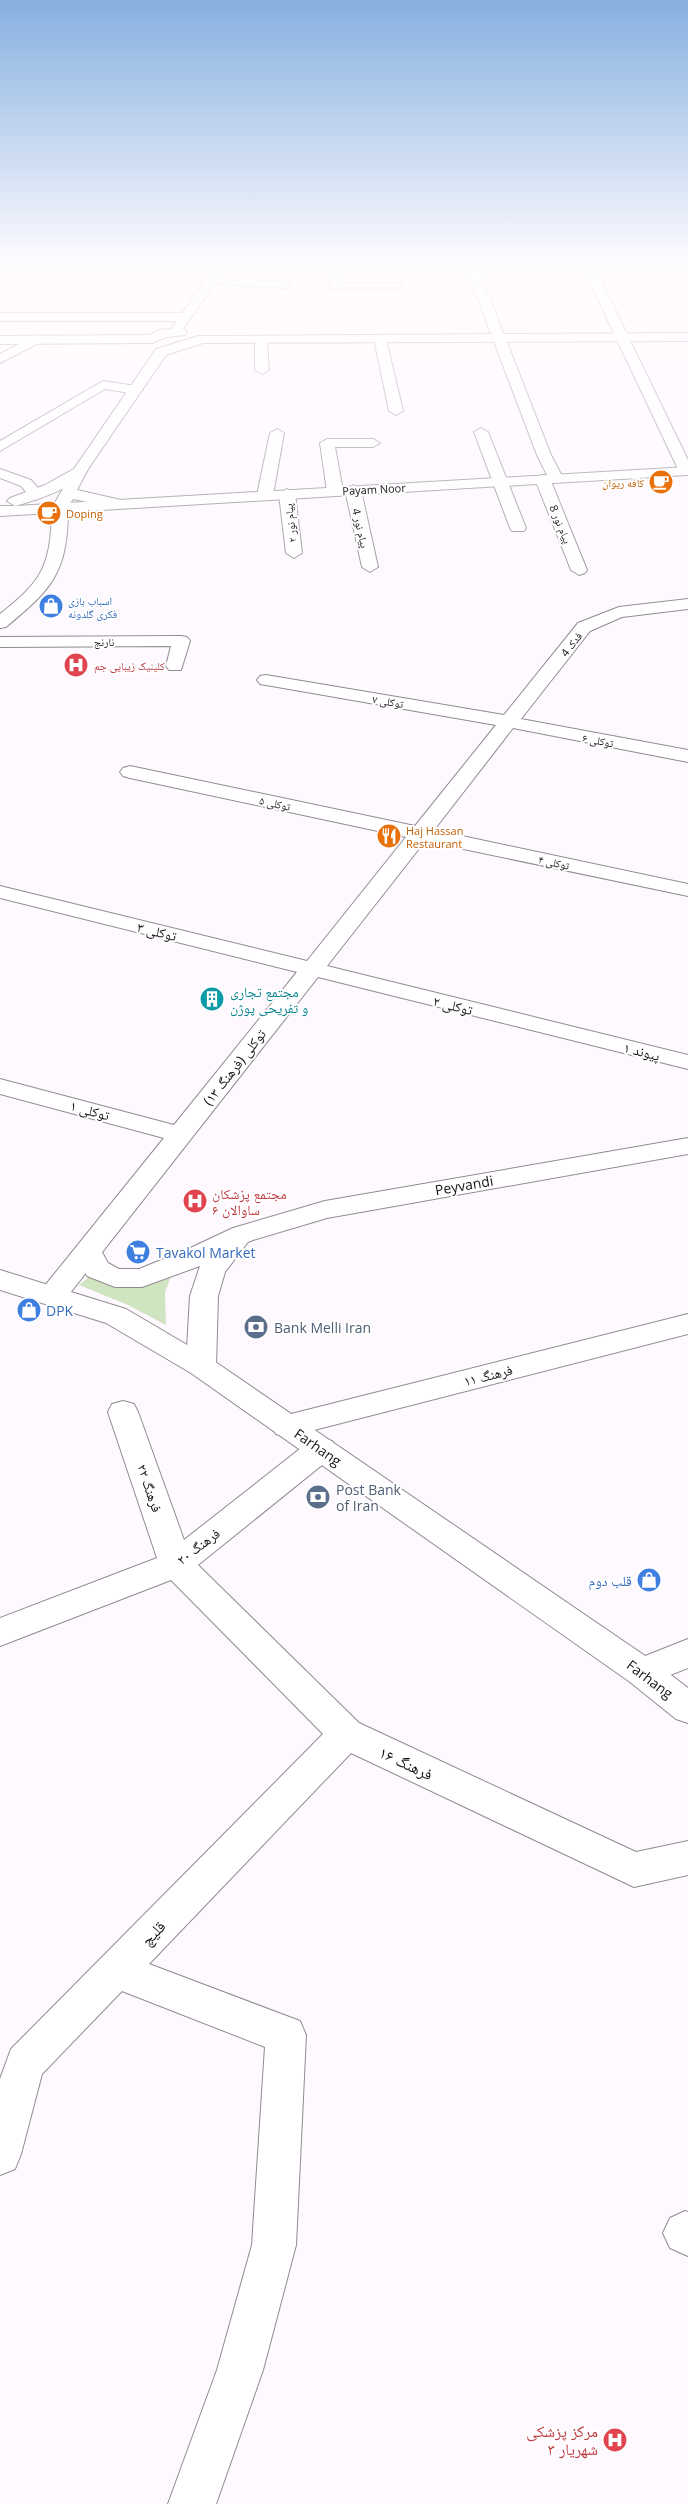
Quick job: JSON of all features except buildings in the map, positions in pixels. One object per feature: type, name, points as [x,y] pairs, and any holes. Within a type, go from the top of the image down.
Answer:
[{"type":"street","points":[[0,447],[104,385],[136,390]]},
{"type":"street","points":[[0,623],[32,597],[50,578],[56,561],[64,500],[81,469],[139,385]]},
{"type":"street","points":[[390,385],[396,411]]},
{"type":"street","name":"پیام نور 8","points":[[517,385],[544,456],[549,478],[579,570]]},
{"type":"street","points":[[644,385],[687,471]]},
{"type":"street","points":[[481,432],[518,528]]},
{"type":"street","points":[[265,495],[277,433]]},
{"type":"street","points":[[335,491],[327,443],[373,443]]},
{"type":"street","points":[[0,504],[36,496],[56,487],[81,469]]},
{"type":"street","name":"Payam Noor","points":[[116,504],[687,471]]},
{"type":"street","points":[[0,473],[26,483],[36,496]]},
{"type":"street","name":"پیام نور 4","points":[[353,490],[370,567]]},
{"type":"street","name":"پیام نور ۲","points":[[287,494],[294,553]]},
{"type":"street","points":[[0,512],[64,500],[116,504]]},
{"type":"street","points":[[0,512],[61,528],[77,518],[116,504]]},
{"type":"street","name":"فدک 4","points":[[509,722],[584,627],[619,612],[688,604]]},
{"type":"street","name":"نارنج","points":[[0,642],[182,641],[175,666]]},
{"type":"street","name":"توکلی ۷","points":[[266,680],[509,722]]},
{"type":"street","name":"توکلی ۶","points":[[509,722],[688,756]]},
{"type":"street","name":"توکلی (فرهنگ ۱۳)","points":[[53,1295],[509,722]]},
{"type":"street","name":"توکلی ۵","points":[[130,772],[420,834]]},
{"type":"street","name":"توکلی ۴","points":[[420,834],[688,890]]},
{"type":"street","name":"توکلی ۳","points":[[2,892],[312,970]]},
{"type":"street","name":"توکلی ۲","points":[[312,970],[596,1040]]},
{"type":"street","name":"پیوند ۱","points":[[596,1040],[688,1062]]},
{"type":"street","name":"توکلی ۱","points":[[0,1086],[180,1135]]},
{"type":"street","name":"Peyvandi","points":[[88,1251],[97,1269],[115,1278],[142,1278],[196,1257],[243,1234],[325,1210],[688,1146]]},
{"type":"street","points":[[201,1366],[204,1296],[212,1269],[243,1234]]},
{"type":"street","name":"Farhang","points":[[0,1280],[116,1316],[201,1366],[642,1672],[688,1708]]},
{"type":"street","name":"فرهنگ ۱۱","points":[[287,1426],[688,1324]]},
{"type":"street","name":"فرهنگ ٢٢","points":[[123,1412],[176,1564]]},
{"type":"street","name":"فرهنگ ٢٠","points":[[0,1632],[176,1564],[321,1449]]},
{"type":"street","name":"فرهنگ ۱۶","points":[[176,1564],[346,1734],[634,1870],[688,1858]]},
{"type":"street","points":[[642,1672],[688,1653]]},
{"type":"street","name":"قلیچ","points":[[0,2154],[25,2063],[346,1734]]},
{"type":"street","points":[[116,1970],[286,2035],[274,2245],[240,2370],[192,2504]]},
{"type":"green space","points":[[90,1276],[171,1276],[165,1293],[166,1325],[128,1305],[79,1285]]},
{"type":"place","name":"کافه ریوان","points":[[661,482]]},
{"type":"place","name":"Doping","points":[[49,513]]},
{"type":"place","name":"اسباب بازی فکری گلدونه","points":[[51,606]]},
{"type":"place","name":"کلینیک زیبایی جم","points":[[76,665]]},
{"type":"place","name":"Haj Hassan Restaurant","points":[[389,836]]},
{"type":"place","name":"مجتمع تجاری و تفریحی پوژن","points":[[212,999]]},
{"type":"place","name":"مجتمع پزشکان ساوالان ۶","points":[[195,1201]]},
{"type":"place","name":"Tavakol Market","points":[[138,1252]]},
{"type":"place","name":"DPK","points":[[29,1310]]},
{"type":"place","name":"Bank Melli Iran","points":[[256,1327]]},
{"type":"place","name":"Post Bank of Iran","points":[[318,1497]]},
{"type":"place","name":"قلب دوم","points":[[649,1580]]},
{"type":"place","name":"مرکز پزشکی شهریار ۳","points":[[615,2440]]}]
